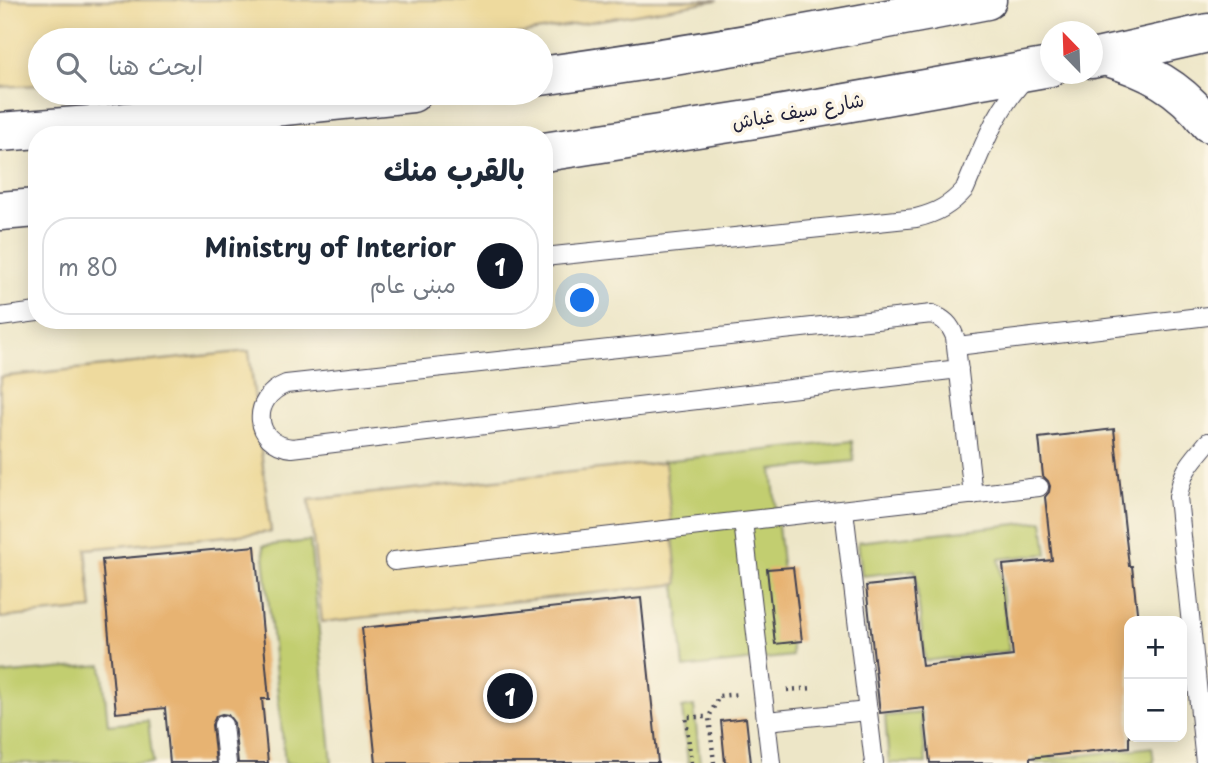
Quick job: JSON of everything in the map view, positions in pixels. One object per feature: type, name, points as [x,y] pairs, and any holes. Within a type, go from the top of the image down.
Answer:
[{"type":"street","points":[[553,74],[863,24],[987,0]]},
{"type":"street","points":[[1103,57],[1208,33]]},
{"type":"street","points":[[1103,59],[1131,65],[1157,78],[1181,94],[1208,124]]},
{"type":"street","name":"شارع سيف غباش","points":[[553,151],[755,119],[1040,69]]},
{"type":"street","points":[[77,126],[296,105]]},
{"type":"street","points":[[0,132],[28,130]]},
{"type":"street","points":[[0,211],[28,209]]},
{"type":"lane","points":[[553,256],[930,215],[956,200],[965,189],[1002,107],[1012,92],[1040,70]]},
{"type":"lane","points":[[0,317],[28,313]]},
{"type":"lane","points":[[959,369],[292,448],[281,446],[272,440],[262,427],[261,416],[262,406],[270,394],[286,384],[932,314],[947,322],[957,346],[973,495]]},
{"type":"lane","points":[[957,346],[1208,316]]},
{"type":"lane","points":[[1205,763],[1178,496],[1181,479],[1189,464],[1208,442]]},
{"type":"lane","points":[[394,561],[1039,487]]},
{"type":"lane","points":[[844,510],[873,763]]},
{"type":"lane","points":[[743,521],[771,763]]},
{"type":"lane","points":[[766,721],[867,711]]},
{"type":"lane","points":[[223,725],[227,763]]},
{"type":"path","points":[[691,763],[686,717],[709,718]]},
{"type":"green space","points":[[852,441],[854,461],[772,470],[792,656],[684,668],[662,461]]},
{"type":"green space","points":[[1043,521],[1047,554],[999,559],[1009,651],[925,661],[915,570],[862,576],[858,542]]},
{"type":"green space","points":[[310,541],[332,763],[285,763],[263,546]]},
{"type":"green space","points":[[102,665],[108,725],[148,721],[153,763],[0,763],[0,674]]},
{"type":"green space","points":[[694,706],[700,763],[688,763],[682,708]]},
{"type":"green space","points":[[921,713],[926,763],[889,763],[885,716]]},
{"type":"green space","points":[[1047,718],[1052,759],[1152,747],[1154,763],[1036,763],[1034,745]]},
{"type":"sand","points":[[0,0],[718,0],[553,28],[28,28],[28,86],[0,87]]},
{"type":"sand","points":[[249,351],[271,532],[86,549],[92,609],[0,618],[0,377]]},
{"type":"sand","points":[[665,462],[678,584],[322,622],[309,500]]},
{"type":"building","points":[[1114,429],[1129,566],[1132,566],[1137,616],[1124,616],[1124,742],[1129,742],[1129,747],[1030,758],[1030,763],[930,763],[924,708],[880,713],[866,586],[913,581],[922,666],[1013,656],[1003,565],[1052,560],[1045,497],[1050,486],[1043,476],[1039,438]]},
{"type":"building","points":[[255,546],[269,699],[262,699],[268,763],[238,763],[234,723],[228,715],[222,714],[216,716],[212,725],[216,763],[170,763],[165,708],[116,713],[102,560]]},
{"type":"building","points":[[793,567],[802,641],[775,644],[767,569]]},
{"type":"building","points":[[641,598],[658,763],[376,763],[362,628]]},
{"type":"building","points":[[746,718],[751,763],[725,763],[721,721]]},
{"type":"place","name":"Ministry of Interior","points":[[510,696]]}]
